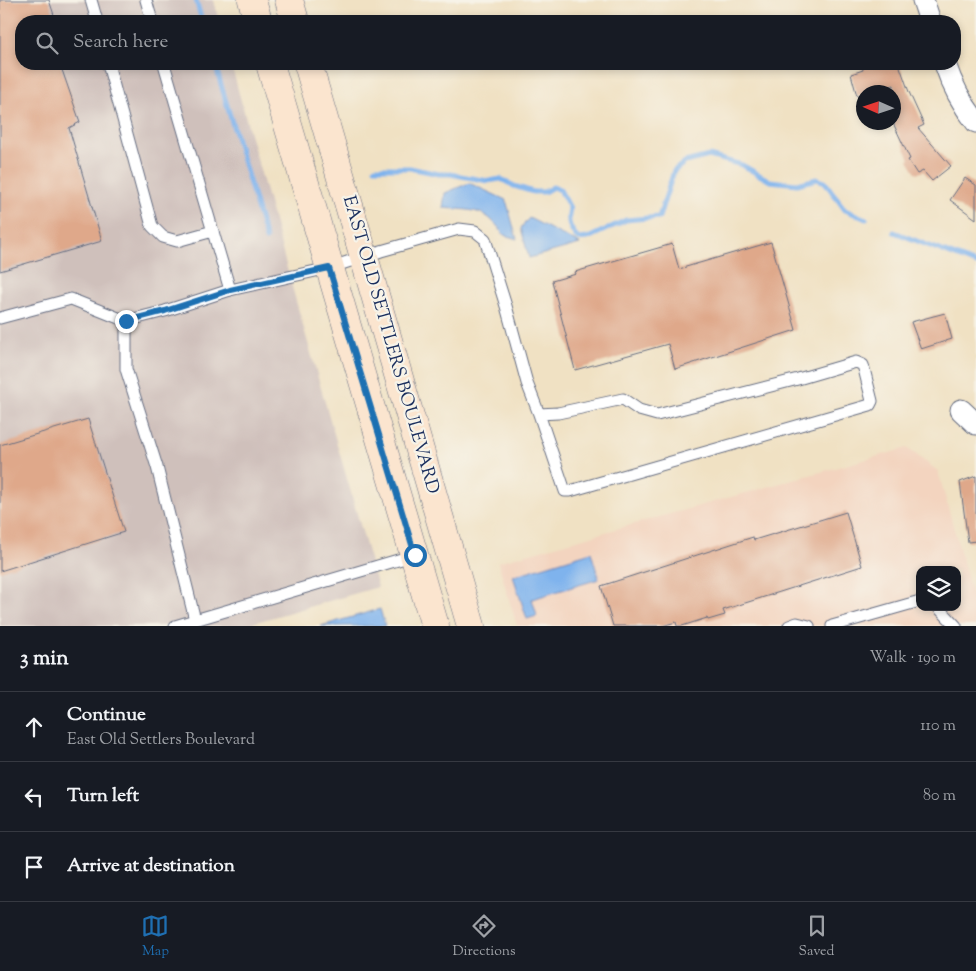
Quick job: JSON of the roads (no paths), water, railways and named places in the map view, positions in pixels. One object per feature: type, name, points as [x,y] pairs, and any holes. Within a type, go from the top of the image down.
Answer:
[{"type":"main road","points":[[252,0],[256,15]]},
{"type":"main road","points":[[289,0],[294,15]]},
{"type":"main road","name":"EAST OLD SETTLERS BOULEVARD","points":[[272,70],[435,626]]},
{"type":"main road","name":"EAST OLD SETTLERS BOULEVARD","points":[[310,70],[471,626]]},
{"type":"street","points":[[923,0],[928,15]]},
{"type":"street","points":[[946,70],[963,105],[976,122]]},
{"type":"lane","points":[[91,0],[95,15]]},
{"type":"lane","points":[[146,0],[150,15]]},
{"type":"lane","points":[[110,70],[152,226],[163,237],[177,241],[213,231]]},
{"type":"lane","points":[[166,70],[230,290]]},
{"type":"lane","points":[[0,318],[71,299],[126,321],[165,311],[230,290],[329,268],[459,229],[475,231],[485,239],[527,383],[565,491],[870,405],[872,401],[863,365],[856,362],[657,416],[639,410],[623,399],[539,414]]},
{"type":"lane","points":[[126,321],[126,369],[157,467],[195,620]]},
{"type":"lane","points":[[175,626],[415,555]]},
{"type":"lane","points":[[832,626],[916,602]]},
{"type":"lane","points":[[942,611],[956,626]]},
{"type":"lane","points":[[789,626],[797,623],[809,626]]},
{"type":"water","points":[[469,183],[506,200],[517,239],[504,235],[491,219],[478,212],[443,208],[445,193]]},
{"type":"water","points":[[529,218],[580,244],[529,258],[521,228]]},
{"type":"water","points":[[591,552],[599,579],[532,599],[537,616],[527,619],[513,576]]},
{"type":"water","points":[[380,609],[385,626],[321,626]]},
{"type":"waterway","points":[[196,0],[200,15]]},
{"type":"waterway","points":[[217,70],[266,239]]},
{"type":"waterway","points":[[375,168],[410,168],[488,181],[501,179],[514,186],[533,192],[544,192],[553,187],[560,190],[570,208],[570,224],[578,239],[588,238],[626,220],[659,217],[674,171],[685,162],[709,156],[742,165],[770,181],[797,184],[817,179],[825,182],[845,210],[866,219]]},
{"type":"waterway","points":[[894,232],[976,264]]}]
